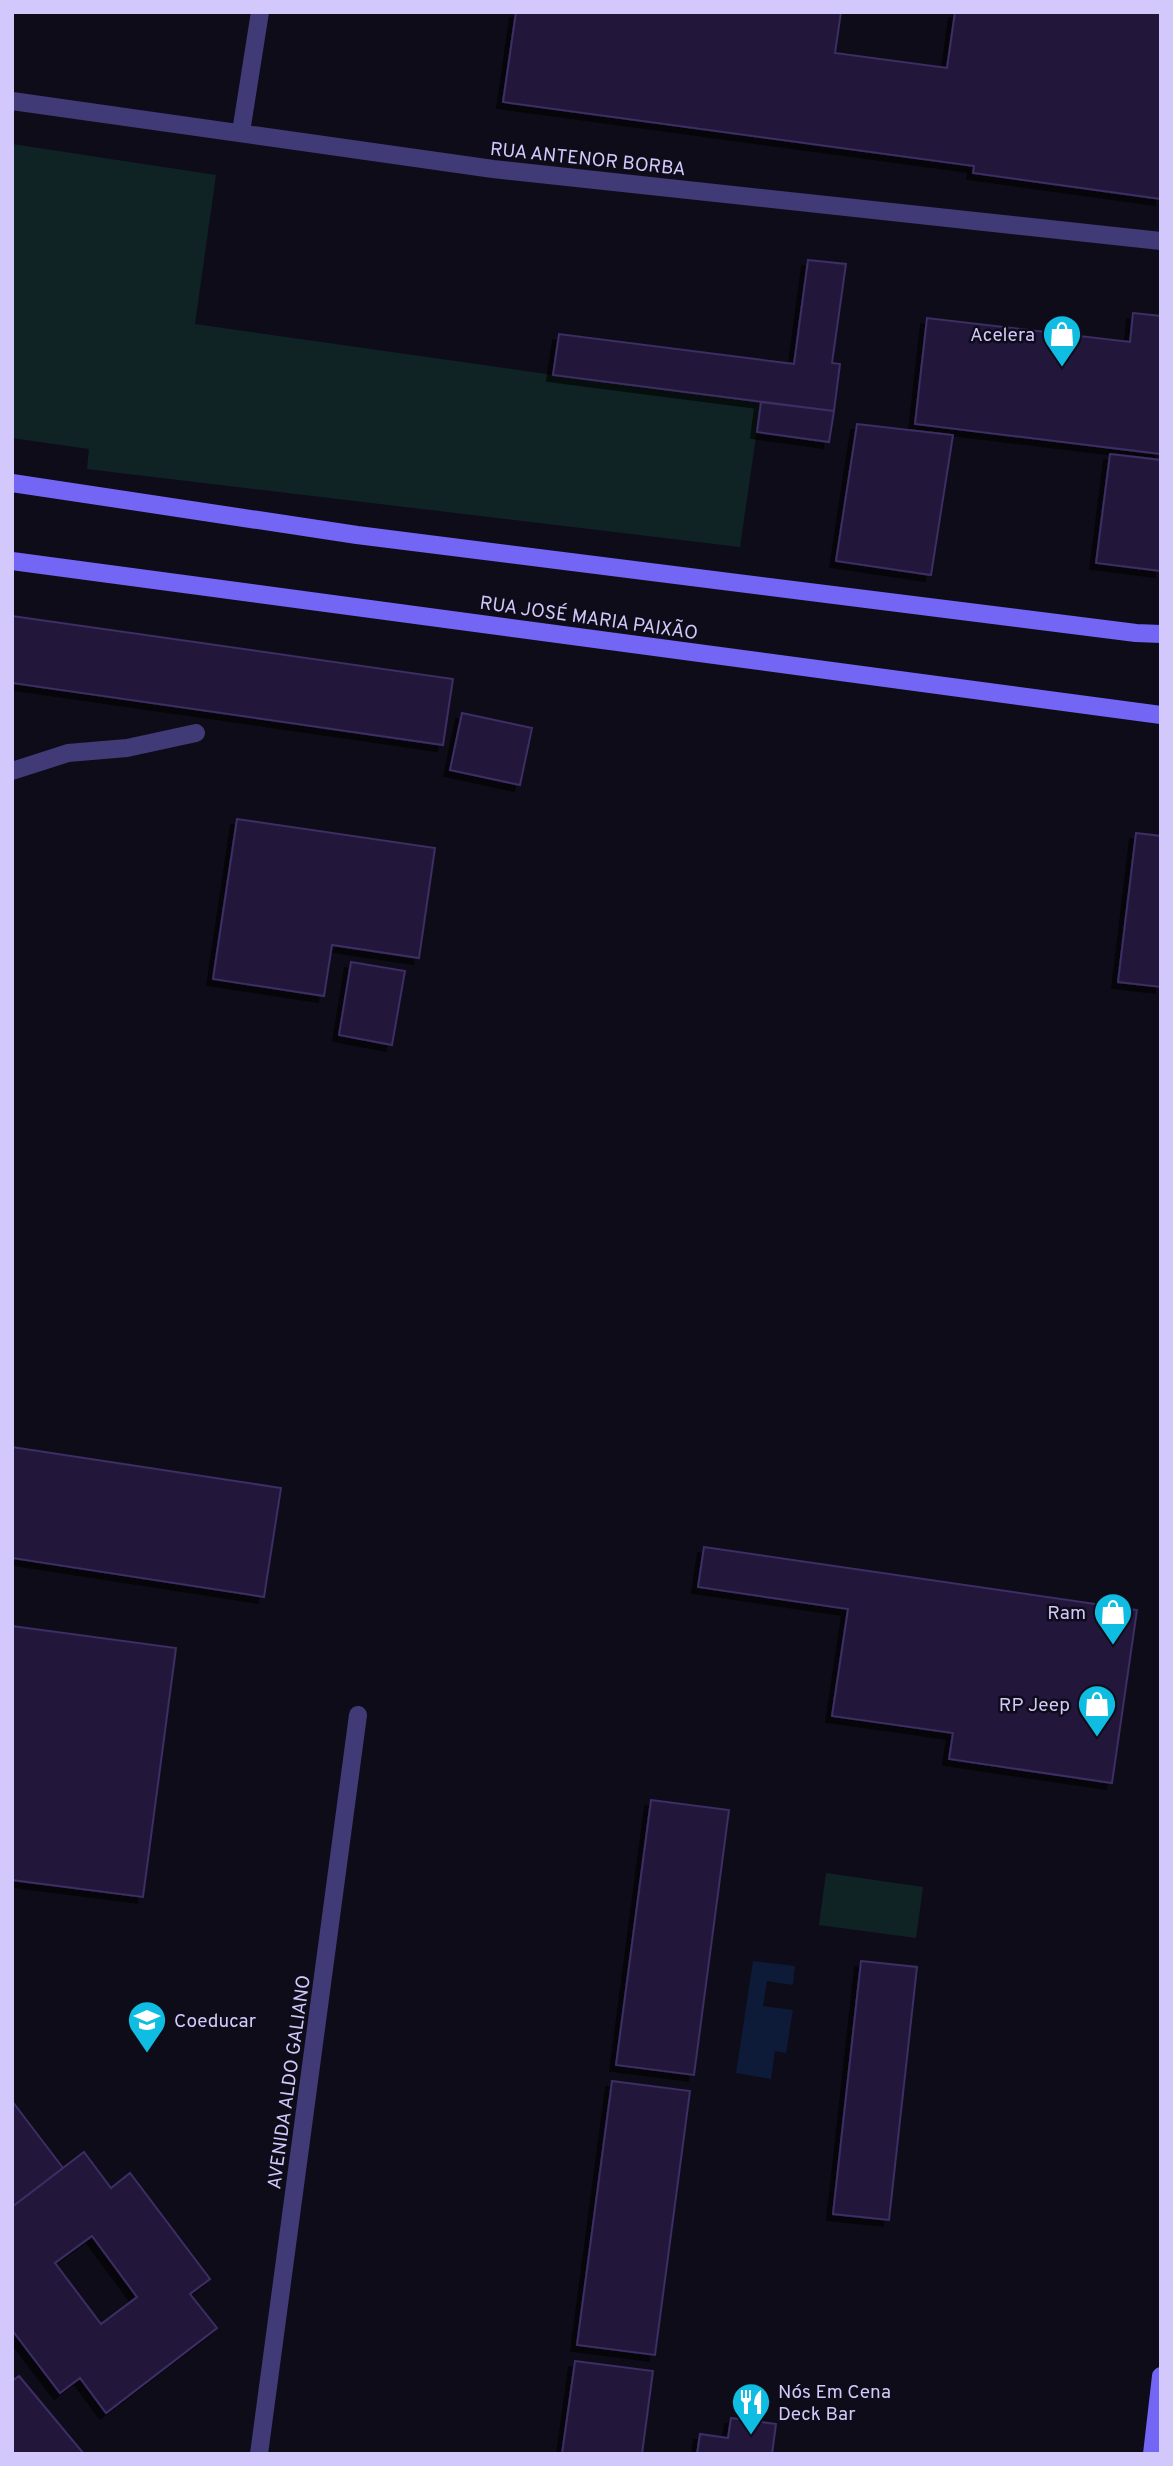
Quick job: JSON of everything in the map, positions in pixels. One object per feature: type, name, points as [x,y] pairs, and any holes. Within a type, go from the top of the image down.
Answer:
[{"type":"street","points":[[241,132],[260,12]]},
{"type":"street","name":"RUA ANTENOR BORBA","points":[[12,101],[493,169],[1161,242]]},
{"type":"street","points":[[12,483],[357,535],[1161,634]]},
{"type":"street","name":"RUA JOSÉ MARIA PAIXÃO","points":[[12,561],[1161,715]]},
{"type":"street","points":[[12,771],[68,753],[127,748],[196,733]]},
{"type":"street","name":"AVENIDA ALDO GALIANO","points":[[259,2454],[358,1715]]},
{"type":"street","points":[[1152,2454],[1161,2376]]},
{"type":"green space","points":[[12,144],[216,175],[195,324],[761,402],[740,547],[87,469],[89,449],[12,438]]},
{"type":"green space","points":[[826,1873],[923,1887],[916,1938],[819,1925]]},
{"type":"water","points":[[753,1961],[795,1966],[793,1985],[767,1981],[763,2006],[793,2010],[786,2053],[775,2051],[771,2079],[736,2073]]},
{"type":"building","points":[[516,12],[841,12],[835,53],[947,68],[955,12],[1161,12],[1161,199],[973,173],[974,166],[503,102]]},
{"type":"building","points":[[808,260],[846,264],[832,363],[840,364],[834,411],[553,375],[559,334],[794,364]]},
{"type":"building","points":[[1133,313],[1161,316],[1161,454],[915,424],[927,318],[1130,342]]},
{"type":"building","points":[[761,402],[834,411],[829,442],[757,432]]},
{"type":"building","points":[[857,424],[953,435],[931,575],[836,561]]},
{"type":"building","points":[[1110,454],[1161,460],[1161,571],[1096,563]]},
{"type":"building","points":[[12,616],[453,679],[443,745],[12,683]]},
{"type":"building","points":[[462,713],[532,728],[520,785],[450,770]]},
{"type":"building","points":[[237,819],[435,848],[419,958],[332,945],[324,996],[213,979]]},
{"type":"building","points":[[1136,833],[1161,836],[1161,987],[1118,982]]},
{"type":"building","points":[[351,962],[405,971],[392,1045],[339,1035]]},
{"type":"building","points":[[12,1447],[281,1488],[264,1597],[12,1558]]},
{"type":"building","points":[[704,1547],[1137,1610],[1112,1783],[949,1759],[953,1733],[832,1716],[848,1609],[698,1587]]},
{"type":"building","points":[[12,1626],[176,1648],[143,1897],[12,1880]]},
{"type":"building","points":[[651,1800],[729,1810],[694,2075],[616,2065]]},
{"type":"building","points":[[861,1961],[917,1967],[889,2220],[833,2214]]},
{"type":"building","points":[[612,2081],[690,2091],[655,2355],[577,2345]]},
{"type":"building","points":[[12,2101],[63,2168],[12,2207]]},
{"type":"building","points":[[84,2152],[111,2188],[130,2173],[210,2279],[190,2294],[217,2328],[106,2413],[80,2378],[60,2393],[12,2330],[12,2207]],"holes":[[[92,2236],[137,2297],[101,2324],[55,2263]]]},
{"type":"building","points":[[575,2361],[653,2371],[642,2454],[562,2454]]},
{"type":"building","points":[[19,2376],[84,2454],[12,2454],[12,2381]]},
{"type":"building","name":"Nós Em Cena Deck Bar","points":[[731,2418],[776,2424],[772,2454],[697,2454],[700,2434],[728,2438]]},
{"type":"place","name":"Acelera","points":[[1062,368]]},
{"type":"place","name":"Ram","points":[[1113,1646]]},
{"type":"place","name":"RP Jeep","points":[[1097,1738]]},
{"type":"place","name":"Coeducar","points":[[147,2054]]},
{"type":"place","name":"Nós Em Cena Deck Bar","points":[[751,2436]]}]
